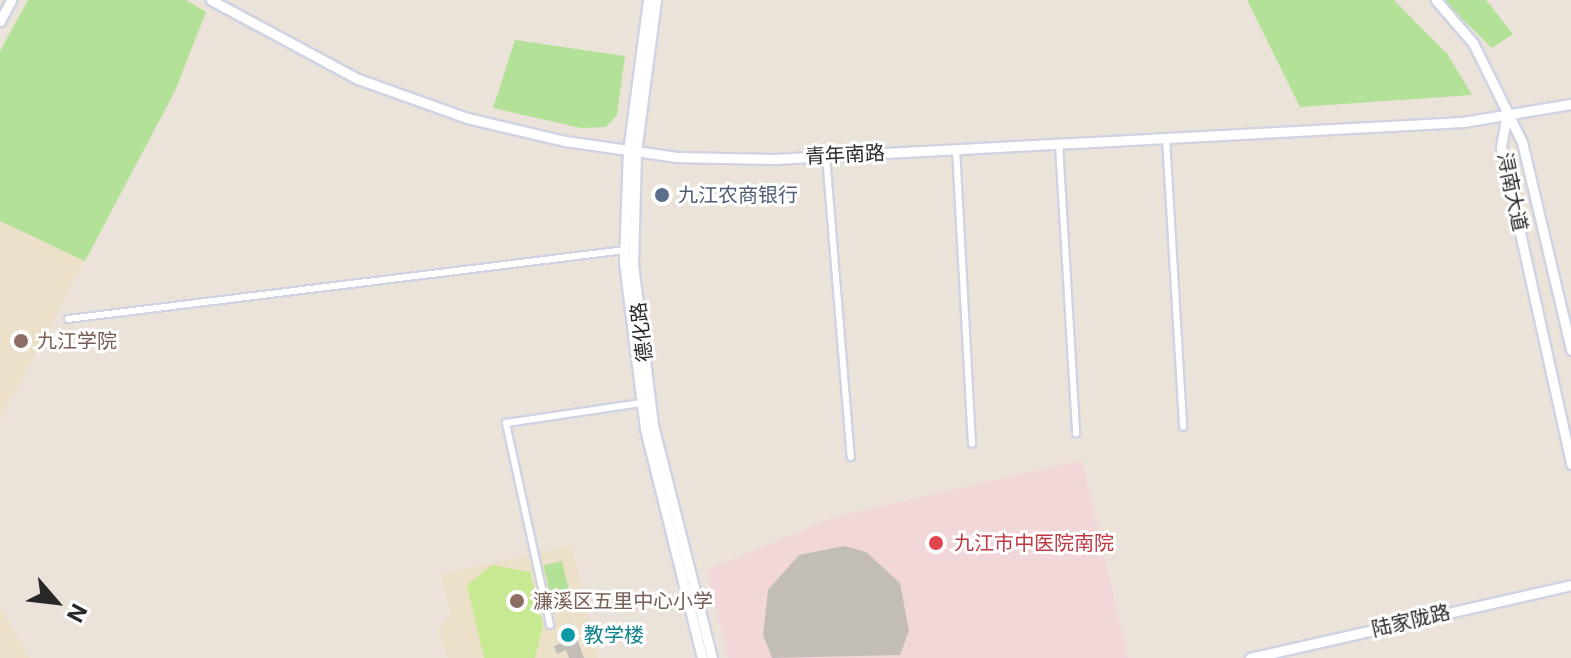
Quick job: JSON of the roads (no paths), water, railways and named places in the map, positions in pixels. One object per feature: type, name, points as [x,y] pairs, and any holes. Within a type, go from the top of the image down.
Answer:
[{"type":"main road","points":[[0,21],[11,0]]},
{"type":"main road","name":"青年南路","points":[[211,0],[358,79],[467,118],[632,152],[826,156],[1463,122],[1571,104]]},
{"type":"main road","name":"德化路","points":[[648,0],[625,250],[642,403],[702,658]]},
{"type":"main road","name":"德化路","points":[[656,0],[632,152],[633,264],[653,425],[712,658]]},
{"type":"main road","points":[[1436,0],[1473,43],[1507,113]]},
{"type":"main road","name":"浔南大道","points":[[1507,113],[1522,142],[1571,350]]},
{"type":"main road","name":"浔南大道","points":[[1507,113],[1501,147],[1571,464]]},
{"type":"main road","name":"陆家陇路","points":[[1250,658],[1571,585]]},
{"type":"street","points":[[1166,138],[1183,426]]},
{"type":"street","points":[[1059,144],[1076,434]]},
{"type":"street","points":[[956,149],[972,444]]},
{"type":"street","points":[[826,156],[851,457]]},
{"type":"street","points":[[68,319],[625,250]]},
{"type":"street","points":[[550,625],[506,423],[642,403]]},
{"type":"place","name":"九江农商银行","points":[[662,195]]},
{"type":"place","name":"九江学院","points":[[21,341]]},
{"type":"place","name":"九江市中医院南院","points":[[936,543]]},
{"type":"place","name":"濂溪区五里中心小学","points":[[517,601]]},
{"type":"place","name":"教学楼","points":[[568,635]]}]
